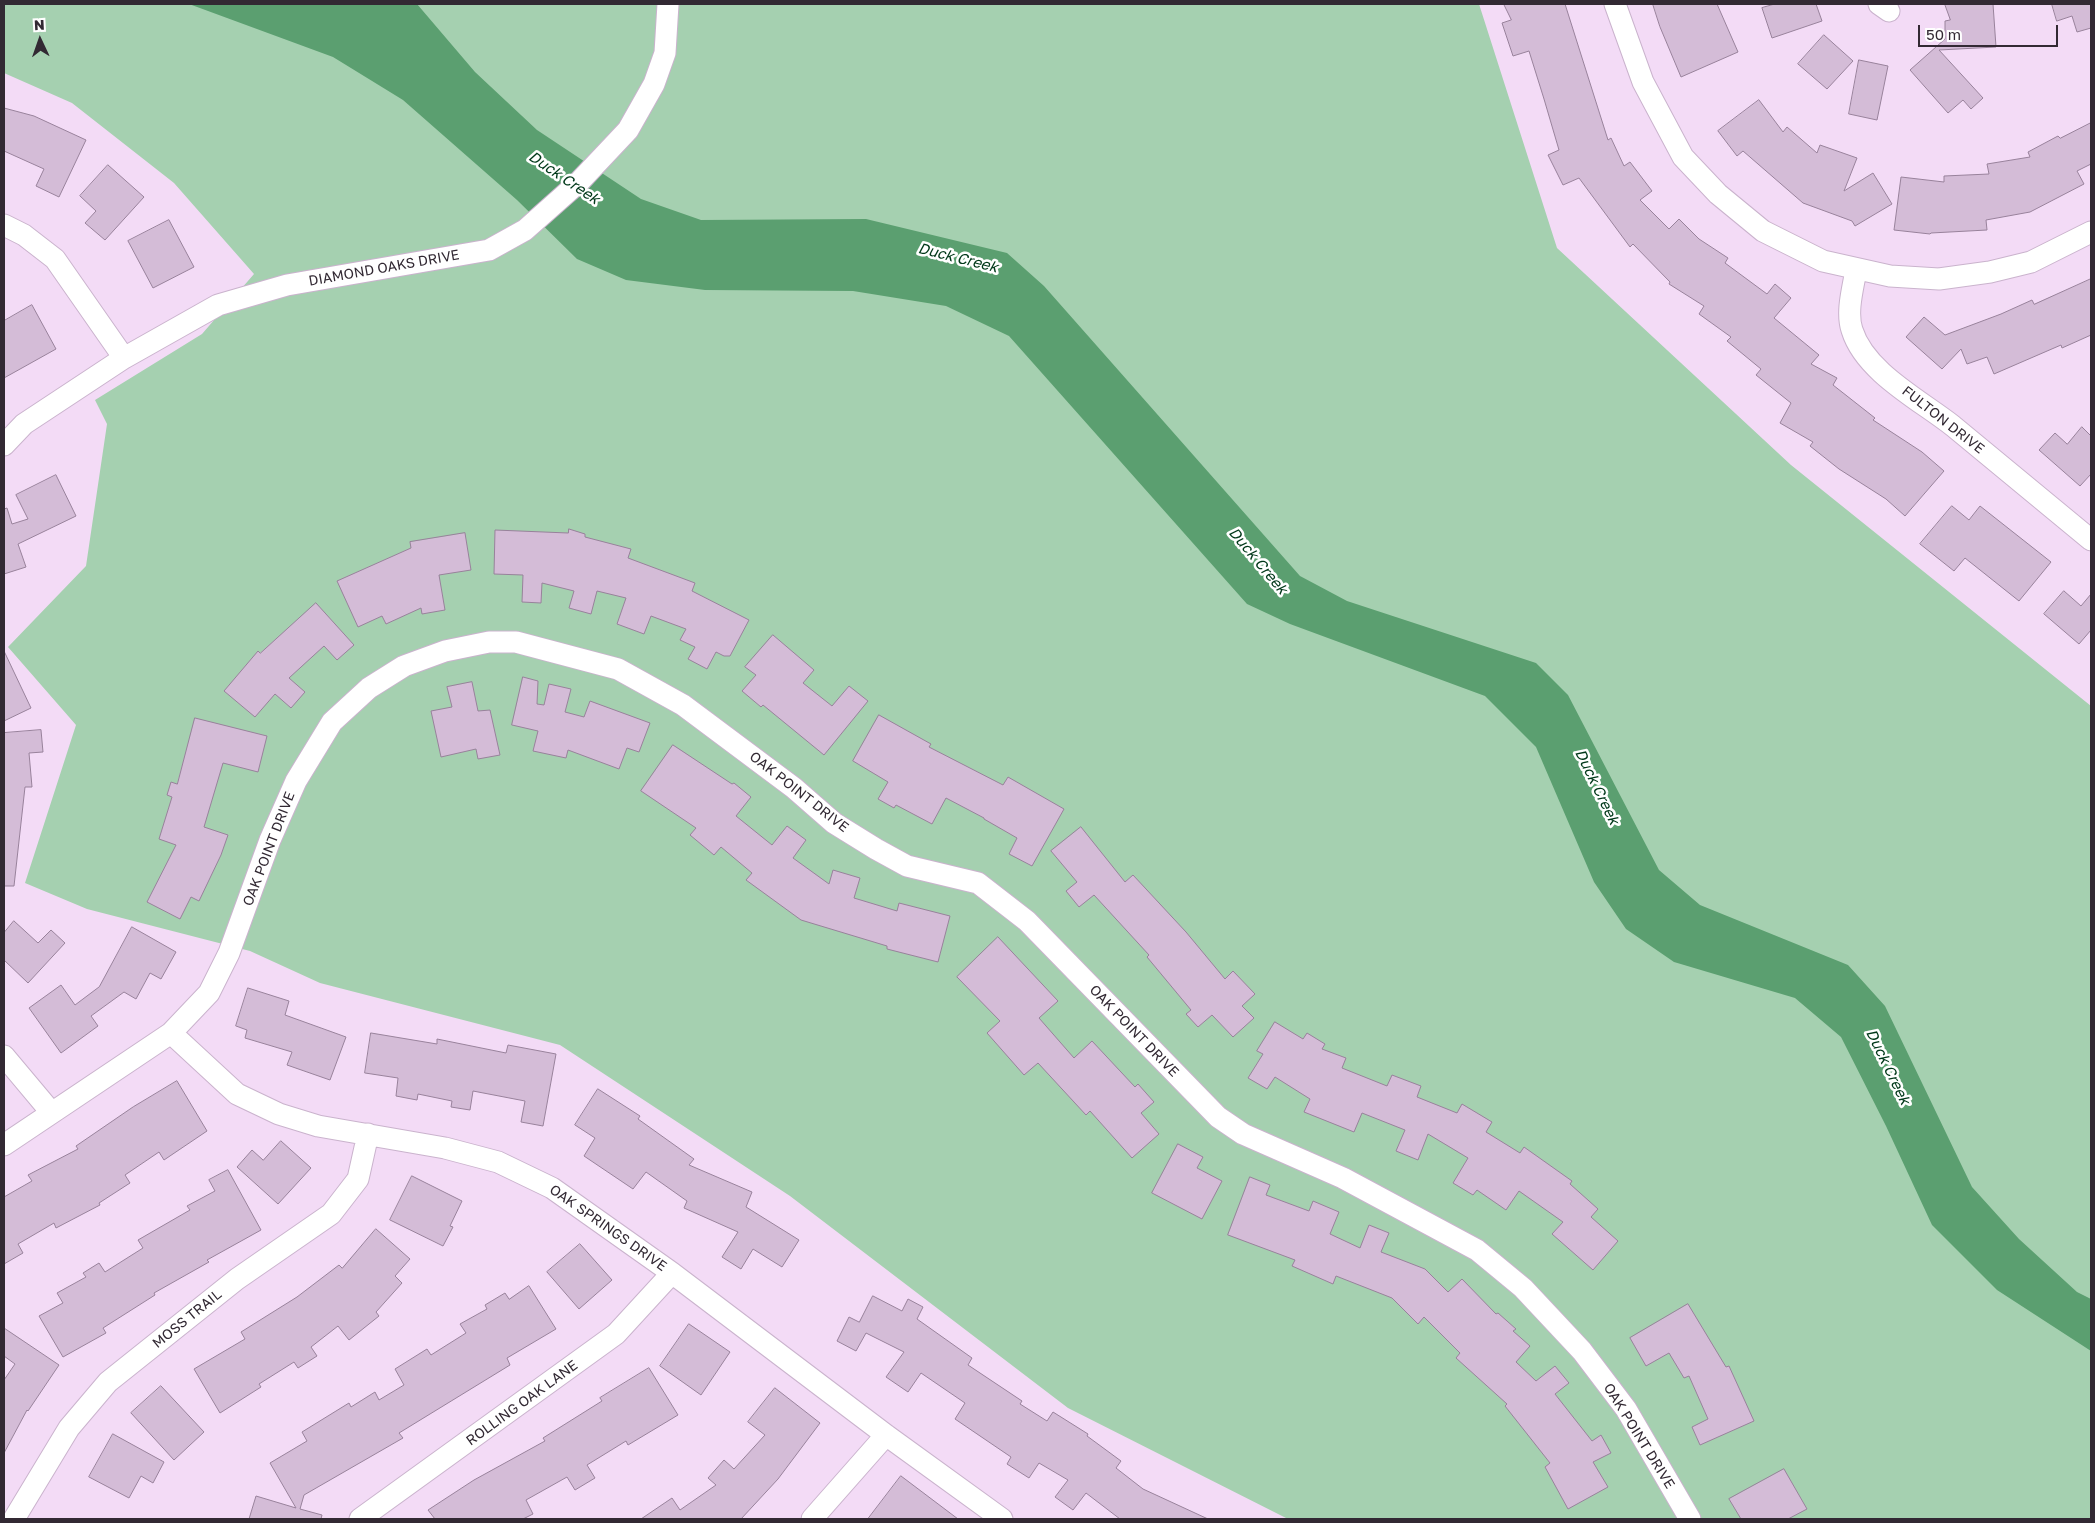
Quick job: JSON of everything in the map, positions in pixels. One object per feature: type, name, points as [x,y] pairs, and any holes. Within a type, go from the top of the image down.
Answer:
[{"type":"street","name":"DIAMOND OAKS DRIVE","points":[[4,445],[24,424],[124,358],[218,305],[288,285],[489,250],[525,230],[579,182],[628,130],[654,84],[665,53],[668,4]]},
{"type":"street","points":[[1615,4],[1643,82],[1683,157],[1718,194],[1763,231],[1823,261],[1856,270],[1890,276],[1939,278],[1990,272],[2031,262],[2091,232]]},
{"type":"street","points":[[4,225],[24,235],[55,259],[124,358]]},
{"type":"street","name":"FULTON DRIVE","points":[[1856,270],[1850,310],[1852,329],[1861,349],[1876,367],[1947,422],[2091,540]]},
{"type":"street","name":"OAK POINT DRIVE","points":[[4,1145],[171,1033],[209,993],[229,953],[270,840],[296,781],[332,722],[369,688],[404,666],[444,650],[489,642],[516,642],[618,669],[683,705],[794,788],[834,823],[876,850],[907,866],[978,883],[1027,921],[1218,1118],[1243,1134],[1343,1178],[1477,1250],[1523,1288],[1582,1351],[1626,1409],[1690,1519]]},
{"type":"street","name":"OAK SPRINGS DRIVE","points":[[171,1033],[237,1094],[279,1114],[318,1126],[445,1148],[498,1162],[552,1188],[672,1272],[886,1435],[1002,1519]]},
{"type":"street","points":[[4,1056],[51,1112]]},
{"type":"street","name":"MOSS TRAIL","points":[[14,1519],[69,1428],[108,1382],[237,1278],[331,1214],[358,1179],[368,1134]]},
{"type":"street","name":"ROLLING OAK LANE","points":[[360,1519],[616,1334],[672,1272]]},
{"type":"street","points":[[812,1519],[886,1435]]},
{"type":"shaded area","points":[[4,4],[1479,4],[1557,248],[1791,465],[2091,706],[2091,1519],[1288,1519],[1068,1408],[790,1196],[560,1045],[320,983],[250,951],[87,909],[25,883],[76,725],[8,647],[86,566],[107,424],[95,400],[202,334],[254,274],[174,183],[72,103],[4,73]]},
{"type":"water","name":"Duck Creek","points":[[189,4],[417,4],[475,72],[537,130],[641,199],[701,220],[866,219],[1007,253],[1044,286],[1300,576],[1347,601],[1536,663],[1568,695],[1659,870],[1700,905],[1848,965],[1885,1006],[1972,1187],[2019,1239],[2077,1292],[2091,1299],[2091,1351],[1997,1290],[1932,1225],[1886,1126],[1841,1037],[1795,998],[1674,962],[1626,929],[1594,882],[1536,747],[1485,696],[1290,624],[1247,604],[1009,336],[946,306],[853,291],[705,290],[626,280],[577,259],[517,200],[403,100],[333,57]]},
{"type":"building","points":[[1504,4],[1565,4],[1608,140],[1611,138],[1624,166],[1630,162],[1652,191],[1640,200],[1669,229],[1679,219],[1699,239],[1728,258],[1725,263],[1767,294],[1775,284],[1791,298],[1774,318],[1819,355],[1811,364],[1837,378],[1833,385],[1875,418],[1873,420],[1922,452],[1944,471],[1905,516],[1886,499],[1839,469],[1810,446],[1813,442],[1780,423],[1791,403],[1756,375],[1761,369],[1727,341],[1731,337],[1699,314],[1704,306],[1669,284],[1670,282],[1633,244],[1630,247],[1579,178],[1563,185],[1548,155],[1559,150],[1529,51],[1513,56],[1502,23],[1511,20]]},
{"type":"building","points":[[1653,4],[1717,4],[1738,52],[1681,77],[1660,27]]},
{"type":"building","points":[[1775,4],[1816,4],[1822,21],[1772,38],[1762,8]]},
{"type":"building","points":[[1945,4],[1993,4],[1996,47],[1939,50],[1983,98],[1971,109],[1963,100],[1948,113],[1910,70],[1945,39],[1945,21],[1950,20]]},
{"type":"building","points":[[2052,4],[2091,4],[2091,28],[2077,32],[2072,16],[2057,21]]},
{"type":"building","points":[[1824,35],[1853,61],[1827,89],[1798,64]]},
{"type":"building","points":[[1859,60],[1888,66],[1877,120],[1849,114]]},
{"type":"building","points":[[1759,100],[1783,132],[1787,127],[1817,153],[1820,145],[1857,158],[1844,191],[1873,173],[1892,204],[1855,226],[1852,221],[1803,203],[1743,151],[1737,156],[1718,131]]},
{"type":"building","points":[[4,108],[34,116],[86,140],[59,197],[36,186],[44,169],[4,151]]},
{"type":"building","points":[[2091,123],[2091,164],[2077,171],[2084,184],[2030,212],[1986,220],[1987,230],[1930,234],[1894,230],[1901,177],[1944,182],[1944,176],[1989,174],[1987,164],[2030,157],[2028,152],[2058,136],[2060,138]]},
{"type":"building","points":[[108,165],[144,197],[105,240],[85,223],[96,211],[80,196]]},
{"type":"building","points":[[169,220],[194,267],[153,288],[128,241]]},
{"type":"building","points":[[2091,279],[2091,335],[2062,348],[2061,345],[1994,374],[1987,357],[1967,364],[1961,349],[1942,369],[1906,337],[1924,317],[1945,335],[2032,300],[2034,304]]},
{"type":"building","points":[[32,305],[56,349],[4,378],[4,321]]},
{"type":"building","points":[[2082,427],[2091,436],[2091,474],[2080,486],[2039,450],[2055,433],[2067,444]]},
{"type":"building","points":[[56,475],[76,516],[18,544],[26,567],[4,574],[4,509],[7,508],[12,524],[28,519],[16,495]]},
{"type":"building","points":[[1952,506],[1969,520],[1980,506],[2051,562],[2019,601],[1965,558],[1954,571],[1920,544]]},
{"type":"building","points":[[569,529],[585,534],[585,537],[631,549],[628,558],[695,583],[692,591],[749,620],[730,656],[724,656],[716,652],[707,669],[688,659],[695,647],[680,640],[686,629],[651,616],[644,634],[617,624],[626,598],[597,591],[591,614],[569,608],[574,591],[542,583],[541,603],[522,602],[523,575],[494,574],[495,530],[568,533]]},
{"type":"building","points":[[465,533],[471,570],[439,575],[445,610],[422,614],[421,608],[386,624],[382,616],[358,627],[337,581],[411,548],[410,542]]},
{"type":"building","points":[[2064,591],[2081,606],[2091,594],[2091,630],[2079,644],[2044,614]]},
{"type":"building","points":[[316,603],[354,645],[337,660],[324,646],[289,678],[305,692],[291,708],[275,694],[255,717],[224,691],[258,651],[260,653]]},
{"type":"building","points":[[773,635],[814,670],[803,683],[832,706],[849,686],[868,701],[824,755],[763,705],[761,707],[742,691],[756,675],[745,667]]},
{"type":"building","points":[[4,651],[31,708],[4,721]]},
{"type":"building","points":[[523,677],[538,681],[537,704],[544,705],[549,684],[571,689],[565,712],[584,717],[590,701],[650,723],[639,752],[627,748],[619,769],[568,750],[566,758],[533,751],[538,731],[512,725]]},
{"type":"building","points":[[472,682],[478,711],[490,710],[500,755],[478,759],[476,749],[441,757],[431,711],[452,707],[447,687]]},
{"type":"building","points":[[879,715],[931,744],[929,747],[1003,785],[1008,777],[1064,809],[1032,866],[1009,854],[1017,838],[946,798],[932,824],[896,805],[894,808],[878,799],[888,782],[853,761]]},
{"type":"building","points":[[195,718],[267,736],[258,772],[223,763],[204,827],[228,835],[221,855],[199,901],[191,897],[180,919],[147,902],[176,845],[159,839],[172,797],[167,795],[171,782],[177,784]]},
{"type":"building","points":[[41,730],[43,752],[29,753],[32,787],[25,787],[14,886],[4,886],[4,733]]},
{"type":"building","points":[[673,745],[732,784],[734,783],[751,797],[736,816],[772,845],[787,826],[806,840],[793,858],[829,884],[833,870],[860,878],[854,898],[897,911],[899,903],[950,916],[938,962],[887,949],[887,946],[801,920],[746,880],[752,873],[721,847],[714,855],[690,835],[696,828],[641,791]]},
{"type":"building","points":[[1081,827],[1125,882],[1133,875],[1186,932],[1225,979],[1233,971],[1255,994],[1242,1006],[1254,1018],[1233,1037],[1212,1015],[1198,1027],[1186,1014],[1191,1010],[1147,957],[1149,955],[1094,895],[1079,907],[1066,891],[1077,882],[1051,851]]},
{"type":"building","points":[[14,921],[38,943],[51,930],[65,943],[28,983],[4,960],[4,933]]},
{"type":"building","points":[[132,927],[176,952],[161,979],[150,973],[136,999],[124,992],[91,1016],[98,1026],[61,1053],[29,1008],[61,985],[75,1005],[99,987]]},
{"type":"building","points":[[998,937],[1058,1001],[1039,1018],[1074,1058],[1092,1041],[1135,1087],[1138,1084],[1154,1102],[1141,1113],[1159,1134],[1132,1158],[1090,1111],[1086,1115],[1038,1063],[1024,1075],[987,1033],[1000,1021],[957,977]]},
{"type":"building","points":[[248,988],[289,1001],[285,1015],[346,1037],[330,1080],[287,1065],[292,1052],[245,1038],[247,1030],[236,1026]]},
{"type":"building","points":[[1275,1022],[1303,1039],[1307,1033],[1325,1044],[1322,1049],[1346,1058],[1342,1068],[1387,1086],[1392,1075],[1421,1086],[1417,1097],[1457,1113],[1462,1104],[1492,1122],[1486,1132],[1520,1153],[1524,1147],[1572,1181],[1570,1184],[1598,1209],[1591,1217],[1618,1241],[1593,1270],[1552,1234],[1563,1222],[1519,1191],[1506,1210],[1477,1190],[1473,1195],[1453,1183],[1468,1158],[1428,1134],[1418,1160],[1396,1151],[1405,1130],[1362,1113],[1354,1132],[1304,1112],[1310,1099],[1275,1077],[1267,1089],[1248,1078],[1263,1054],[1257,1051]]},
{"type":"building","points":[[371,1033],[437,1044],[437,1039],[506,1053],[508,1045],[556,1054],[543,1126],[521,1122],[525,1101],[473,1091],[470,1110],[451,1107],[452,1101],[418,1094],[417,1100],[396,1096],[398,1078],[365,1073]]},
{"type":"building","points":[[177,1081],[207,1131],[164,1160],[159,1152],[125,1175],[130,1183],[99,1203],[100,1205],[56,1228],[54,1223],[18,1244],[23,1253],[4,1264],[4,1197],[32,1181],[28,1175],[78,1149],[76,1146],[133,1107]]},
{"type":"building","points":[[598,1089],[640,1116],[638,1119],[694,1159],[689,1165],[752,1192],[746,1207],[799,1240],[782,1267],[753,1249],[741,1269],[722,1257],[738,1232],[684,1208],[687,1201],[646,1172],[633,1189],[584,1156],[595,1138],[575,1125]]},
{"type":"building","points":[[281,1141],[311,1168],[278,1204],[237,1167],[252,1150],[263,1160]]},
{"type":"building","points":[[1178,1144],[1203,1157],[1197,1168],[1222,1181],[1202,1219],[1152,1193]]},
{"type":"building","points":[[228,1170],[261,1230],[207,1260],[209,1262],[154,1293],[155,1295],[103,1328],[106,1333],[63,1357],[39,1316],[63,1303],[57,1293],[86,1277],[83,1273],[99,1263],[105,1272],[143,1248],[138,1240],[190,1210],[187,1206],[215,1191],[209,1180]]},
{"type":"building","points":[[412,1176],[462,1201],[450,1226],[453,1227],[443,1246],[390,1220]]},
{"type":"building","points":[[1250,1177],[1270,1185],[1266,1195],[1309,1211],[1313,1201],[1339,1212],[1330,1234],[1360,1248],[1369,1225],[1389,1233],[1381,1252],[1425,1269],[1448,1292],[1462,1279],[1496,1314],[1498,1313],[1516,1329],[1513,1331],[1530,1346],[1516,1362],[1536,1381],[1555,1366],[1569,1383],[1555,1394],[1592,1441],[1601,1435],[1611,1453],[1593,1462],[1608,1487],[1568,1509],[1545,1467],[1550,1463],[1505,1406],[1507,1404],[1456,1358],[1460,1353],[1424,1317],[1418,1324],[1392,1298],[1336,1276],[1333,1284],[1292,1266],[1295,1260],[1228,1235]]},
{"type":"building","points":[[376,1229],[410,1259],[395,1276],[402,1283],[376,1312],[379,1316],[349,1340],[338,1326],[311,1347],[317,1356],[298,1368],[294,1362],[259,1384],[261,1387],[220,1413],[194,1369],[245,1339],[241,1332],[297,1297],[339,1265],[342,1268]]},
{"type":"building","points":[[580,1244],[612,1280],[579,1309],[547,1272]]},
{"type":"building","points":[[529,1286],[556,1329],[507,1358],[510,1365],[399,1433],[403,1438],[304,1495],[300,1509],[322,1515],[321,1519],[249,1519],[256,1496],[296,1508],[270,1463],[307,1441],[302,1432],[349,1403],[351,1407],[375,1392],[379,1400],[404,1385],[395,1369],[427,1349],[431,1355],[466,1333],[460,1324],[487,1309],[485,1305],[505,1293],[509,1299]]},
{"type":"building","points":[[873,1296],[902,1311],[908,1299],[923,1307],[917,1319],[972,1358],[968,1365],[1022,1401],[1020,1404],[1047,1421],[1053,1412],[1088,1434],[1087,1436],[1121,1461],[1116,1468],[1143,1489],[1208,1519],[1120,1519],[1086,1493],[1073,1510],[1055,1497],[1068,1480],[1039,1463],[1029,1478],[1007,1464],[1011,1457],[955,1419],[965,1403],[921,1373],[908,1392],[886,1377],[904,1352],[866,1333],[856,1351],[837,1341],[849,1317],[859,1322]]},
{"type":"building","points":[[1688,1304],[1726,1367],[1729,1366],[1754,1421],[1700,1445],[1692,1427],[1708,1419],[1689,1376],[1684,1378],[1669,1353],[1646,1366],[1630,1338]]},
{"type":"building","points":[[689,1324],[730,1352],[701,1395],[660,1366]]},
{"type":"building","points":[[4,1328],[59,1365],[27,1410],[4,1453],[4,1380],[15,1364],[4,1356]]},
{"type":"building","points":[[649,1368],[678,1415],[628,1445],[626,1441],[587,1465],[595,1478],[575,1490],[567,1477],[526,1500],[533,1514],[523,1519],[435,1519],[428,1510],[474,1480],[545,1441],[543,1438],[602,1401],[600,1398]]},
{"type":"building","points":[[161,1386],[204,1432],[174,1460],[131,1413]]},
{"type":"building","points":[[775,1388],[820,1423],[778,1479],[741,1519],[641,1519],[672,1498],[680,1510],[716,1485],[708,1478],[724,1460],[734,1469],[765,1435],[748,1422]]},
{"type":"building","points":[[113,1434],[164,1462],[153,1483],[141,1476],[129,1498],[89,1477]]},
{"type":"building","points":[[1784,1469],[1807,1509],[1788,1519],[1741,1519],[1729,1499]]},
{"type":"building","points":[[901,1476],[958,1519],[868,1519]]}]
